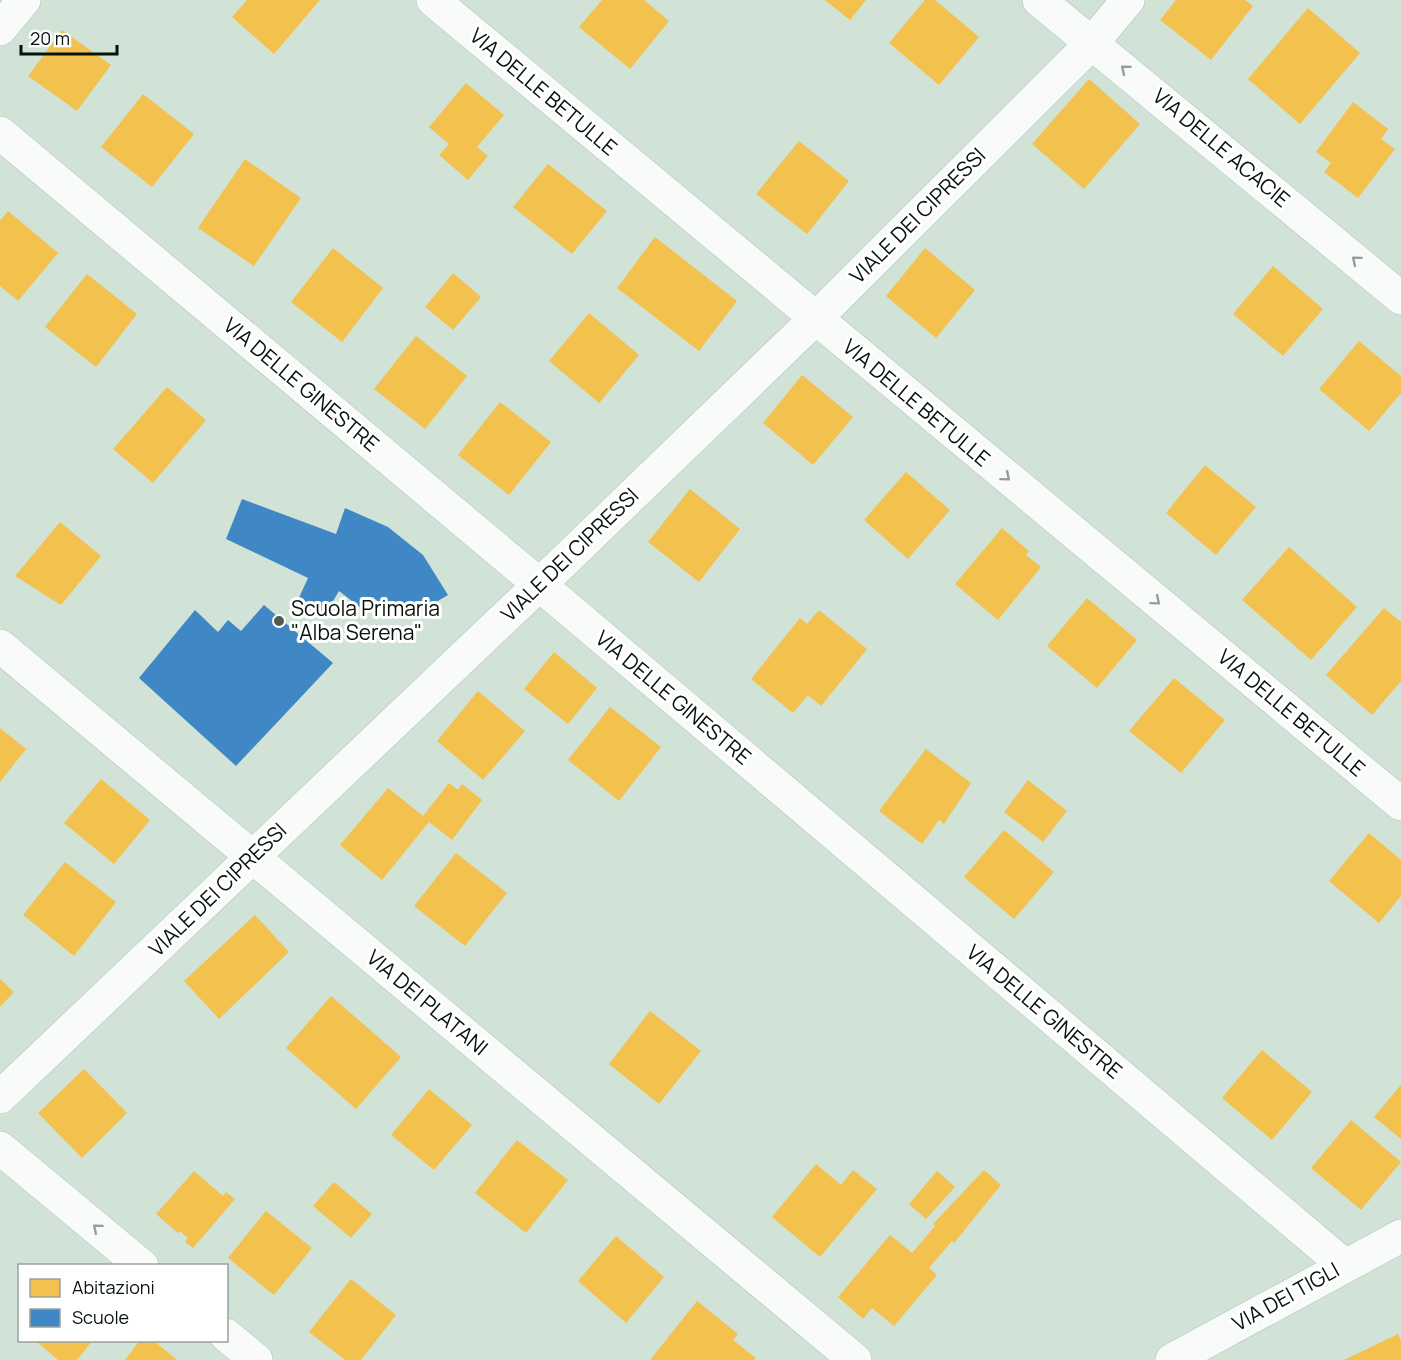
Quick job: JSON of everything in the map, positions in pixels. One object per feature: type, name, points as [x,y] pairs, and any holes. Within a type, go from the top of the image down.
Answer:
[{"type":"street","points":[[0,29],[24,0]]},
{"type":"street","name":"VIA DELLE BETULLE","points":[[433,0],[1401,804]]},
{"type":"street","name":"VIA DELLE ACACIE","points":[[1039,0],[1093,42],[1401,298]]},
{"type":"street","name":"VIALE DEI CIPRESSI","points":[[0,1097],[540,585],[815,319],[1093,42],[1128,0]]},
{"type":"street","name":"VIA DELLE GINESTRE","points":[[0,133],[540,585],[1344,1265]]},
{"type":"street","name":"VIA DEI PLATANI","points":[[0,646],[855,1360]]},
{"type":"street","points":[[0,1148],[140,1264]]},
{"type":"street","name":"VIA DEI TIGLI","points":[[1172,1360],[1401,1236]]},
{"type":"street","points":[[228,1337],[256,1360]]},
{"type":"building: Abitazioni","points":[[247,0],[320,0],[274,54],[232,17]]},
{"type":"building: Abitazioni","points":[[602,0],[644,0],[669,21],[630,69],[579,27]]},
{"type":"building: Abitazioni","points":[[825,0],[866,0],[850,20]]},
{"type":"building: Abitazioni","points":[[925,0],[935,0],[979,37],[939,85],[889,43]]},
{"type":"building: Abitazioni","points":[[1176,0],[1245,0],[1253,6],[1211,60],[1160,20]]},
{"type":"building: Abitazioni","points":[[1308,8],[1360,53],[1300,124],[1248,79]]},
{"type":"building: Abitazioni","points":[[62,30],[111,65],[77,111],[28,76]]},
{"type":"building: Abitazioni","points":[[1089,79],[1140,124],[1084,189],[1032,144]]},
{"type":"building: Abitazioni","points":[[466,83],[504,115],[477,147],[488,156],[468,180],[439,155],[449,144],[429,127]]},
{"type":"building: Abitazioni","points":[[143,94],[194,134],[152,187],[101,147]]},
{"type":"building: Abitazioni","points":[[1353,102],[1388,129],[1381,139],[1395,149],[1358,198],[1324,172],[1331,163],[1316,152]]},
{"type":"building: Abitazioni","points":[[799,141],[849,181],[807,234],[756,194]]},
{"type":"building: Abitazioni","points":[[245,159],[301,198],[254,266],[198,228]]},
{"type":"building: Abitazioni","points":[[548,164],[607,211],[572,254],[513,207]]},
{"type":"building: Abitazioni","points":[[8,211],[58,253],[18,301],[0,286],[0,221]]},
{"type":"building: Abitazioni","points":[[655,237],[737,301],[699,351],[617,288]]},
{"type":"building: Abitazioni","points":[[333,248],[383,288],[342,342],[291,302]]},
{"type":"building: Abitazioni","points":[[925,248],[975,290],[936,338],[886,296]]},
{"type":"building: Abitazioni","points":[[1273,266],[1323,309],[1283,356],[1233,314]]},
{"type":"building: Abitazioni","points":[[453,273],[481,297],[453,330],[425,307]]},
{"type":"building: Abitazioni","points":[[87,274],[137,314],[96,367],[45,327]]},
{"type":"building: Abitazioni","points":[[589,313],[639,355],[599,403],[549,361]]},
{"type":"building: Abitazioni","points":[[416,336],[467,376],[425,429],[374,389]]},
{"type":"building: Abitazioni","points":[[1359,341],[1401,376],[1401,393],[1369,431],[1319,389]]},
{"type":"building: Abitazioni","points":[[802,375],[853,417],[813,465],[763,423]]},
{"type":"building: Abitazioni","points":[[167,387],[206,420],[153,483],[113,449]]},
{"type":"building: Abitazioni","points":[[500,402],[551,442],[509,495],[458,455]]},
{"type":"building: Abitazioni","points":[[1205,465],[1256,507],[1216,555],[1166,513]]},
{"type":"building: Abitazioni","points":[[906,472],[950,510],[908,559],[864,520]]},
{"type":"building: Abitazioni","points":[[690,489],[740,529],[699,582],[648,542]]},
{"type":"building: Abitazioni","points":[[60,522],[101,556],[61,605],[15,576]]},
{"type":"building: Abitazioni","points":[[1002,528],[1029,551],[1026,555],[1041,567],[998,620],[955,584]]},
{"type":"building: Abitazioni","points":[[1289,547],[1357,607],[1311,660],[1242,600]]},
{"type":"building: Abitazioni","points":[[1087,598],[1137,640],[1097,688],[1047,646]]},
{"type":"building: Abitazioni","points":[[1384,608],[1401,622],[1401,681],[1372,715],[1326,675]]},
{"type":"building: Abitazioni","points":[[819,610],[867,649],[821,706],[808,695],[793,713],[751,679],[800,618],[807,624]]},
{"type":"building: Abitazioni","points":[[554,652],[597,688],[568,724],[524,689]]},
{"type":"building: Abitazioni","points":[[1174,678],[1225,720],[1181,773],[1129,731]]},
{"type":"building: Abitazioni","points":[[478,691],[525,731],[483,780],[437,741]]},
{"type":"building: Abitazioni","points":[[610,707],[661,747],[619,801],[568,760]]},
{"type":"building: Abitazioni","points":[[0,728],[26,749],[0,782]]},
{"type":"building: Abitazioni","points":[[926,749],[971,783],[944,824],[939,820],[922,844],[879,811]]},
{"type":"building: Abitazioni","points":[[101,779],[150,820],[114,864],[64,823]]},
{"type":"building: Abitazioni","points":[[1028,780],[1067,811],[1043,842],[1004,812]]},
{"type":"building: Abitazioni","points":[[449,783],[458,790],[462,784],[482,800],[452,840],[429,822],[382,880],[340,845],[388,788],[423,816]]},
{"type":"building: Abitazioni","points":[[1004,830],[1054,872],[1014,919],[964,877]]},
{"type":"building: Abitazioni","points":[[1369,833],[1401,860],[1401,896],[1379,923],[1329,881]]},
{"type":"building: Abitazioni","points":[[456,853],[507,893],[465,946],[414,906]]},
{"type":"building: Abitazioni","points":[[65,862],[116,902],[74,956],[23,915]]},
{"type":"building: Abitazioni","points":[[255,915],[289,952],[219,1019],[184,981]]},
{"type":"building: Abitazioni","points":[[0,979],[14,992],[0,1007]]},
{"type":"building: Abitazioni","points":[[331,996],[401,1057],[356,1109],[286,1048]]},
{"type":"building: Abitazioni","points":[[650,1011],[701,1051],[659,1104],[609,1064]]},
{"type":"building: Abitazioni","points":[[1262,1050],[1312,1092],[1272,1140],[1222,1098]]},
{"type":"building: Abitazioni","points":[[84,1069],[127,1113],[82,1158],[38,1113]]},
{"type":"building: Abitazioni","points":[[1401,1085],[1401,1139],[1374,1117]]},
{"type":"building: Abitazioni","points":[[429,1089],[472,1125],[434,1170],[391,1135]]},
{"type":"building: Abitazioni","points":[[1351,1120],[1401,1162],[1361,1210],[1311,1168]]},
{"type":"building: Abitazioni","points":[[517,1140],[568,1180],[526,1233],[475,1193]]},
{"type":"building: Abitazioni","points":[[816,1164],[841,1185],[853,1170],[877,1189],[820,1257],[772,1217]]},
{"type":"building: Abitazioni","points":[[984,1170],[1001,1185],[954,1243],[952,1241],[929,1268],[937,1275],[894,1326],[872,1308],[863,1319],[838,1297],[890,1235],[912,1253],[935,1226],[933,1224]]},
{"type":"building: Abitazioni","points":[[194,1171],[223,1196],[226,1192],[235,1199],[193,1248],[185,1242],[188,1238],[180,1231],[178,1233],[156,1214]]},
{"type":"building: Abitazioni","points":[[937,1171],[955,1187],[926,1219],[909,1204]]},
{"type":"building: Abitazioni","points":[[334,1182],[372,1214],[351,1238],[313,1206]]},
{"type":"building: Abitazioni","points":[[266,1211],[312,1248],[274,1295],[228,1258]]},
{"type":"building: Abitazioni","points":[[616,1236],[664,1277],[626,1323],[578,1281]]},
{"type":"building: Abitazioni","points":[[351,1279],[396,1315],[361,1360],[345,1360],[309,1332]]},
{"type":"building: Abitazioni","points":[[697,1301],[738,1334],[733,1340],[756,1358],[754,1360],[650,1360]]},
{"type":"building: Abitazioni","points":[[1398,1334],[1401,1341],[1401,1360],[1344,1360]]},
{"type":"building: Abitazioni","points":[[37,1342],[91,1342],[77,1360],[58,1360]]},
{"type":"building: Abitazioni","points":[[138,1342],[155,1342],[177,1360],[125,1360]]},
{"type":"building: Scuole","points":[[242,499],[336,534],[345,508],[388,527],[423,555],[448,595],[409,618],[404,609],[393,616],[373,597],[361,608],[339,591],[326,613],[297,602],[308,578],[226,539]]},
{"type":"building: Scuole","points":[[264,605],[333,663],[236,766],[139,678],[195,610],[218,632],[228,620],[241,631]]},
{"type":"place","name":"Scuola Primaria \"Alba Serena\"","points":[[279,621]]}]
